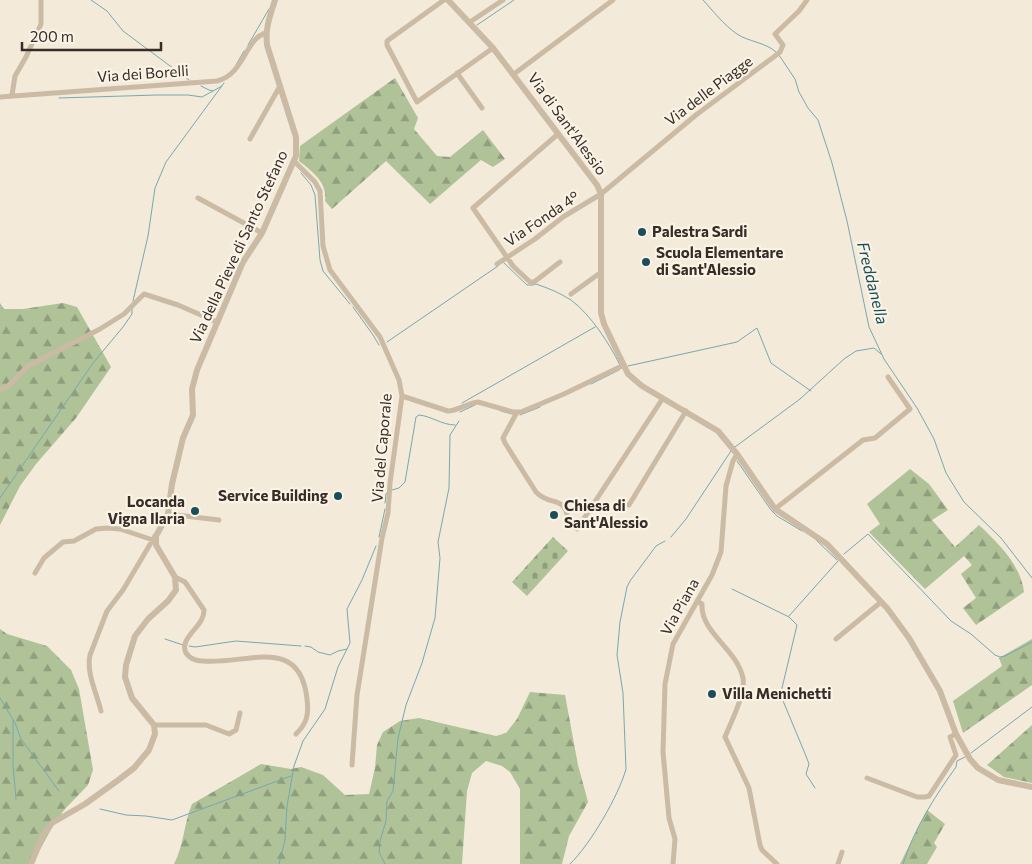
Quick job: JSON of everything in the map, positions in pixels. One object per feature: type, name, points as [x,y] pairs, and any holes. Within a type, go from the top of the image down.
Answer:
[{"type":"street","points":[[12,95],[15,76],[41,24],[41,0]]},
{"type":"street","name":"Via della Pieve di Santo Stefano","points":[[154,538],[168,514],[172,484],[183,438],[193,415],[192,389],[195,376],[243,262],[262,233],[295,162],[297,150],[296,137],[267,45],[267,24],[275,0]]},
{"type":"street","points":[[445,0],[387,41],[417,102],[493,48]]},
{"type":"street","name":"Via di Sant'Alessio","points":[[445,0],[470,22],[514,74],[601,194],[600,273],[602,318],[623,367],[628,374],[642,386],[718,431],[737,454],[776,509],[826,544],[881,602],[909,638],[940,691],[956,734],[970,759],[986,774],[1010,784],[1032,787]]},
{"type":"street","points":[[470,22],[503,0]]},
{"type":"street","points":[[514,74],[613,0]]},
{"type":"street","name":"Via delle Piagge","points":[[601,194],[696,115],[780,52],[783,45],[775,34],[799,11],[806,0]]},
{"type":"street","name":"Via dei Borelli","points":[[0,97],[224,80],[235,71],[259,35],[266,33]]},
{"type":"street","points":[[457,73],[482,108]]},
{"type":"street","points":[[250,139],[280,86]]},
{"type":"street","points":[[558,134],[473,208],[514,266],[530,282],[535,281],[560,262]]},
{"type":"street","name":"Via del Caporale","points":[[295,162],[315,182],[320,191],[324,255],[330,270],[380,337],[399,380],[402,396],[390,483],[388,513],[382,538],[358,695],[352,766]]},
{"type":"street","name":"Via Fonda 4°","points":[[497,264],[535,239],[563,217],[601,194]]},
{"type":"street","points":[[198,198],[262,233]]},
{"type":"street","points":[[571,294],[600,273]]},
{"type":"street","points":[[0,389],[6,387],[28,366],[100,329],[124,314],[144,294],[178,304],[218,322]]},
{"type":"street","points":[[402,396],[448,411],[478,402],[517,412],[564,394],[623,367]]},
{"type":"street","points":[[776,509],[863,440],[875,438],[910,409],[888,377]]},
{"type":"street","points":[[517,412],[504,432],[505,444],[536,492],[543,498],[557,501],[565,508],[570,524],[577,529],[663,398]]},
{"type":"street","points":[[629,505],[686,411]]},
{"type":"street","name":"Via Piana","points":[[673,864],[674,839],[669,818],[663,752],[664,684],[673,644],[712,575],[721,552],[726,486],[733,461],[737,454]]},
{"type":"street","points":[[168,514],[219,520]]},
{"type":"street","points":[[35,573],[44,558],[63,542],[74,541],[96,529],[120,529],[154,538]]},
{"type":"street","points":[[32,864],[43,834],[52,824],[85,804],[134,768],[149,750],[155,734],[154,725],[132,698],[126,682],[126,665],[136,636],[148,619],[168,601],[176,590],[175,577],[156,545],[154,538]]},
{"type":"street","points":[[101,711],[88,662],[90,655],[107,611],[123,590],[154,538]]},
{"type":"street","points":[[175,577],[185,582],[204,610],[205,615],[187,639],[186,653],[191,658],[217,662],[277,657],[289,662],[297,671],[306,693],[308,714],[307,720],[296,734]]},
{"type":"street","points":[[697,601],[702,604],[701,612],[703,618],[731,653],[743,678],[743,687],[725,738],[749,788],[762,850],[776,864]]},
{"type":"street","points":[[836,639],[881,602]]},
{"type":"street","points":[[154,725],[206,725],[229,734],[236,730],[240,713]]},
{"type":"street","points":[[866,778],[917,797],[929,796],[956,755],[950,737],[956,734]]},
{"type":"street","points":[[838,864],[842,852]]},
{"type":"green space","points":[[395,78],[418,118],[414,129],[437,156],[450,157],[483,130],[505,159],[493,167],[481,160],[430,204],[386,161],[332,209],[325,201],[322,183],[314,173],[299,161],[300,146]]},
{"type":"green space","points":[[0,303],[4,309],[23,309],[63,303],[77,307],[111,367],[76,418],[36,464],[20,486],[0,525]]},
{"type":"green space","points":[[910,469],[929,484],[948,510],[932,520],[955,547],[979,525],[1001,547],[1013,564],[1022,582],[1024,592],[976,625],[963,608],[976,598],[961,574],[972,565],[964,556],[925,589],[869,532],[880,524],[867,504]]},
{"type":"green space","points":[[553,537],[568,551],[527,596],[512,582]]},
{"type":"green space","points":[[0,629],[7,634],[47,646],[71,670],[79,689],[93,770],[88,785],[64,810],[32,864],[0,864]]},
{"type":"green space","points":[[1032,639],[1032,685],[963,733],[953,701],[1002,666],[999,658]]},
{"type":"green space","points":[[530,692],[565,695],[578,765],[588,802],[569,836],[562,864],[520,864],[520,789],[510,772],[502,766],[486,761],[472,773],[467,791],[462,864],[174,864],[192,804],[261,764],[291,769],[301,767],[323,775],[345,795],[369,794],[375,768],[377,745],[383,732],[400,721],[419,718],[496,736],[506,733],[517,719]]},
{"type":"green space","points":[[1032,725],[1032,783],[1004,777],[987,765]]},
{"type":"green space","points":[[927,810],[945,824],[934,843],[937,847],[927,864],[900,864]]},
{"type":"waterway","points":[[91,0],[107,11],[123,31],[189,80]]},
{"type":"waterway","points":[[477,25],[514,0]]},
{"type":"waterway","name":"Freddanella","points":[[703,0],[737,34],[767,46],[776,52]]},
{"type":"waterway","points":[[248,45],[269,9]]},
{"type":"waterway","points":[[236,65],[244,51]]},
{"type":"waterway","name":"Freddanella","points":[[779,55],[795,79],[799,92],[808,108],[818,120],[832,163],[847,221],[869,327],[884,359],[917,408],[934,439],[946,473],[964,502],[1001,538],[1032,578]]},
{"type":"waterway","points":[[133,301],[148,236],[155,188],[166,162],[224,83]]},
{"type":"waterway","points":[[201,86],[213,91]]},
{"type":"waterway","points":[[59,98],[157,95],[202,97],[222,86]]},
{"type":"waterway","points":[[301,173],[311,185],[315,195],[320,260],[323,271],[350,304]]},
{"type":"waterway","points":[[503,262],[527,285],[536,284],[567,297],[586,313],[611,348],[620,365]]},
{"type":"waterway","points":[[387,342],[498,266]]},
{"type":"waterway","points":[[353,307],[379,345]]},
{"type":"waterway","points":[[0,498],[93,363],[123,327],[132,314],[132,309]]},
{"type":"waterway","points":[[462,403],[595,327]]},
{"type":"waterway","points":[[628,366],[737,342],[757,328],[771,363],[811,391]]},
{"type":"waterway","points":[[735,447],[800,399],[844,359],[856,351],[874,348],[881,354]]},
{"type":"waterway","points":[[591,384],[619,370]]},
{"type":"waterway","points":[[460,412],[475,405]]},
{"type":"waterway","points":[[520,415],[540,407]]},
{"type":"waterway","points":[[501,411],[512,414]]},
{"type":"waterway","points":[[392,490],[399,488],[405,482],[416,417],[419,415],[455,425]]},
{"type":"waterway","points":[[385,864],[379,852],[380,841],[386,821],[387,801],[393,791],[398,738],[406,705],[422,663],[435,618],[440,558],[438,542],[449,488],[450,435],[459,421]]},
{"type":"waterway","points":[[671,537],[686,519],[731,451]]},
{"type":"waterway","points":[[737,461],[771,510],[777,516],[802,531]]},
{"type":"waterway","points":[[385,503],[388,492]]},
{"type":"waterway","points":[[379,537],[385,509]]},
{"type":"waterway","points":[[844,554],[868,534],[951,621],[971,634],[995,655],[1005,656],[1032,642]]},
{"type":"waterway","points":[[816,540],[837,560]]},
{"type":"waterway","points":[[570,864],[578,856],[603,819],[626,769],[623,693],[617,655],[620,622],[630,581],[656,546],[665,541]]},
{"type":"waterway","points":[[279,864],[285,840],[287,806],[294,766],[303,741],[325,709],[338,667],[350,643],[347,609],[376,546]]},
{"type":"waterway","points":[[789,616],[838,561]]},
{"type":"waterway","points":[[732,589],[789,617],[797,625],[781,696],[809,764],[806,774],[815,788]]},
{"type":"waterway","points":[[165,639],[183,645]]},
{"type":"waterway","points":[[189,646],[195,647],[236,641],[301,646]]},
{"type":"waterway","points":[[305,646],[330,655],[347,649]]},
{"type":"waterway","points":[[0,698],[15,723],[21,739],[59,791]]},
{"type":"waterway","points":[[971,753],[1032,707]]},
{"type":"waterway","points":[[13,721],[13,765],[16,799]]},
{"type":"waterway","points":[[903,864],[913,838],[926,813],[956,767],[957,761],[965,757]]},
{"type":"waterway","points":[[100,809],[126,815],[172,820],[291,776]]},
{"type":"place","name":"Palestra Sardi","points":[[642,232]]},
{"type":"place","name":"Scuola Elementare di Sant'Alessio","points":[[646,262]]},
{"type":"place","name":"Service Building","points":[[338,496]]},
{"type":"place","name":"Locanda Vigna Ilaria","points":[[195,511]]},
{"type":"place","name":"Chiesa di Sant'Alessio","points":[[554,515]]},
{"type":"place","name":"Villa Menichetti","points":[[712,694]]}]
